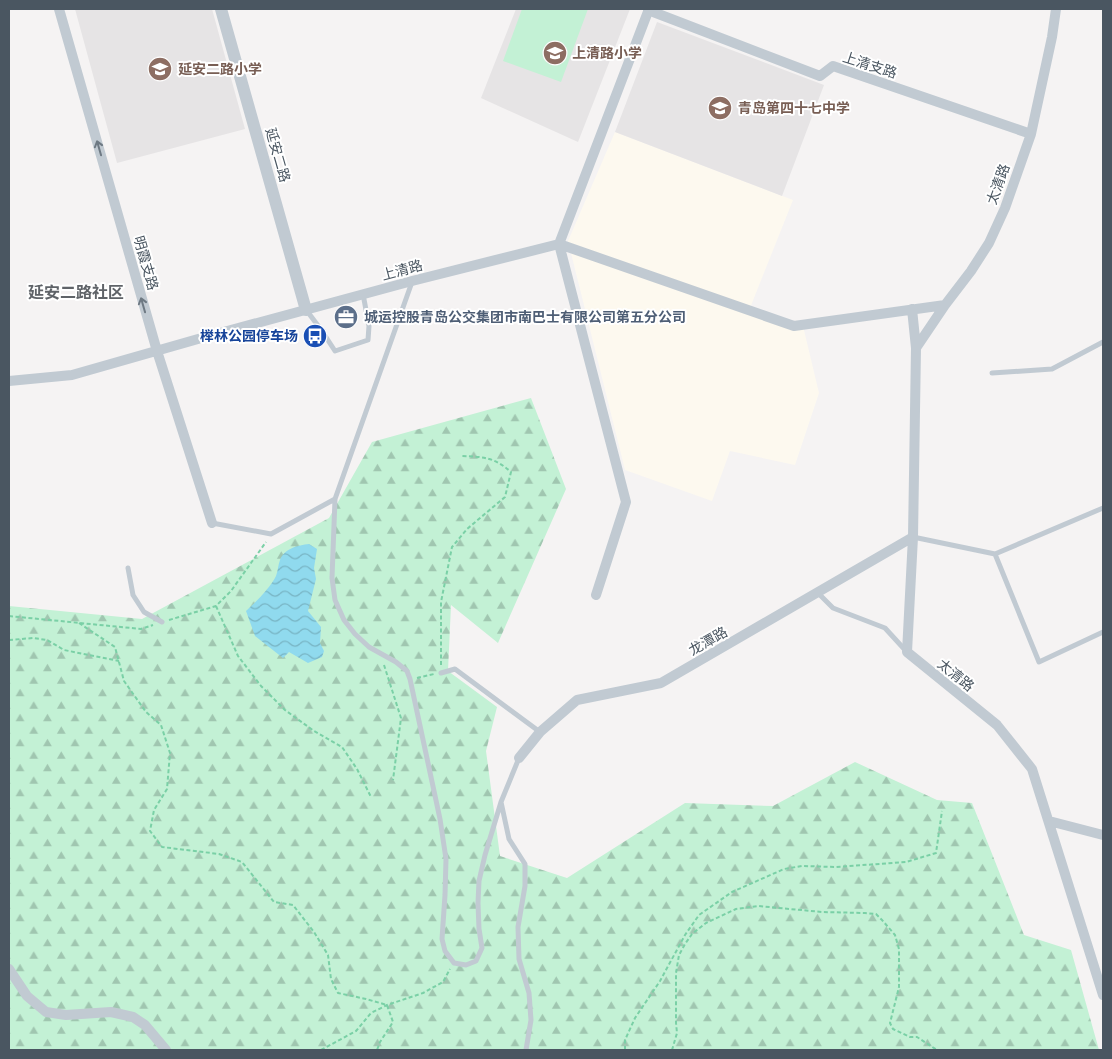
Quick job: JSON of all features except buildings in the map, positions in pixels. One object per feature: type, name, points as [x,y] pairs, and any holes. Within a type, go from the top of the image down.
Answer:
[{"type":"street","name":"明霞支路","points":[[60,9],[156,352],[212,523]]},
{"type":"street","name":"延安二路","points":[[221,9],[306,310]]},
{"type":"street","name":"上清支路","points":[[648,9],[820,76],[833,66],[1031,134]]},
{"type":"street","points":[[596,595],[626,502],[559,244],[648,9]]},
{"type":"street","name":"太清路","points":[[916,348],[989,243],[1005,208],[1031,134],[1052,38],[1056,9]]},
{"type":"street","name":"上清路","points":[[9,381],[72,375],[363,294],[559,244]]},
{"type":"street","points":[[559,244],[794,326],[945,305]]},
{"type":"street","points":[[907,652],[913,537],[916,348],[912,310]]},
{"type":"street","name":"龙潭路","points":[[519,758],[540,732],[577,700],[661,683],[913,537]]},
{"type":"street","name":"太清路","points":[[907,652],[997,725],[1032,769],[1103,995]]},
{"type":"street","points":[[1049,821],[1103,835]]},
{"type":"street","points":[[9,969],[27,996],[46,1012],[66,1015],[111,1012],[133,1017],[145,1025],[166,1050]]},
{"type":"lane","points":[[412,281],[335,499],[332,578],[335,600],[344,620],[369,647],[396,662],[407,671],[410,679],[446,859],[442,939],[445,951],[454,963],[466,965],[476,961],[482,948],[479,929],[479,881],[501,802],[519,758]]},
{"type":"lane","points":[[306,310],[335,351],[368,340],[368,326],[363,294]]},
{"type":"lane","points":[[992,373],[1052,369],[1103,342]]},
{"type":"lane","points":[[212,523],[271,534],[335,499]]},
{"type":"lane","points":[[913,537],[995,554],[1103,508]]},
{"type":"lane","points":[[995,554],[1039,662],[1103,632]]},
{"type":"lane","points":[[128,568],[133,595],[136,600],[144,612],[162,622]]},
{"type":"lane","points":[[818,593],[833,608],[885,628],[907,652]]},
{"type":"lane","points":[[441,673],[455,669],[540,732]]},
{"type":"lane","points":[[501,802],[509,838],[525,864],[525,886],[518,927],[520,959],[529,993],[531,1020],[526,1050]]},
{"type":"path","points":[[410,679],[441,673],[442,602],[452,548],[467,529],[505,496],[511,472],[502,464],[485,457],[462,456]]},
{"type":"path","points":[[9,616],[141,629],[216,606],[231,592],[271,534]]},
{"type":"path","points":[[216,606],[238,656],[261,686],[286,710],[314,731],[342,747],[356,768],[370,797]]},
{"type":"path","points":[[80,623],[115,647],[124,681],[146,712],[161,725],[170,753],[167,789],[154,810],[150,831],[162,847],[220,854],[242,862],[274,902],[293,905],[314,932],[328,954],[331,979],[338,993],[387,1005]]},
{"type":"path","points":[[9,640],[33,638],[47,640],[64,650],[119,661]]},
{"type":"path","points":[[381,654],[400,718],[393,780]]},
{"type":"path","points":[[625,1050],[625,1040],[635,1018],[699,915],[732,892],[784,869],[802,866],[836,868],[906,862],[936,853],[942,810]]},
{"type":"path","points":[[672,1050],[678,1034],[676,1023],[676,973],[679,956],[685,944],[692,934],[706,923],[736,909],[758,906],[822,912],[876,914],[895,935],[900,949],[899,987],[890,1023],[892,1029],[910,1037],[917,1037],[937,1050]]},
{"type":"path","points":[[321,1050],[356,1032],[371,1012],[423,992],[442,982],[454,963]]},
{"type":"path","points":[[377,1050],[393,1022],[387,1005]]},
{"type":"shaded area","name":"延安二路小学","points":[[75,9],[212,9],[245,129],[117,163]]},
{"type":"shaded area","name":"上清路小学","points":[[516,9],[630,9],[578,142],[481,98]]},
{"type":"shaded area","name":"青岛第四十七中学","points":[[657,22],[824,85],[782,196],[615,132]]},
{"type":"shaded area","points":[[615,132],[793,200],[750,308],[803,326],[819,393],[795,465],[730,451],[712,501],[625,470],[568,241]]},
{"type":"green space","points":[[522,9],[588,9],[561,82],[503,61]]},
{"type":"green space","points":[[531,398],[566,489],[498,643],[451,605],[448,671],[497,707],[486,751],[500,856],[567,878],[685,803],[773,806],[855,762],[937,800],[972,803],[1024,935],[1071,950],[1099,1050],[9,1050],[9,606],[142,619],[329,518],[372,442]]},
{"type":"water","points":[[309,544],[317,549],[314,568],[316,579],[308,611],[321,627],[320,643],[324,651],[322,657],[308,663],[289,652],[283,658],[255,636],[246,611],[273,581],[282,556],[288,550]]},
{"type":"place","name":"上清路小学","points":[[555,53]]},
{"type":"place","name":"延安二路小学","points":[[160,69]]},
{"type":"place","name":"青岛第四十七中学","points":[[720,108]]},
{"type":"place","name":"城运控股青岛公交集团市南巴士有限公司第五分公司","points":[[346,317]]},
{"type":"place","name":"榉林公园停车场","points":[[315,336]]},
{"type":"district","name":"延安二路社区","points":[[76,292]]}]
